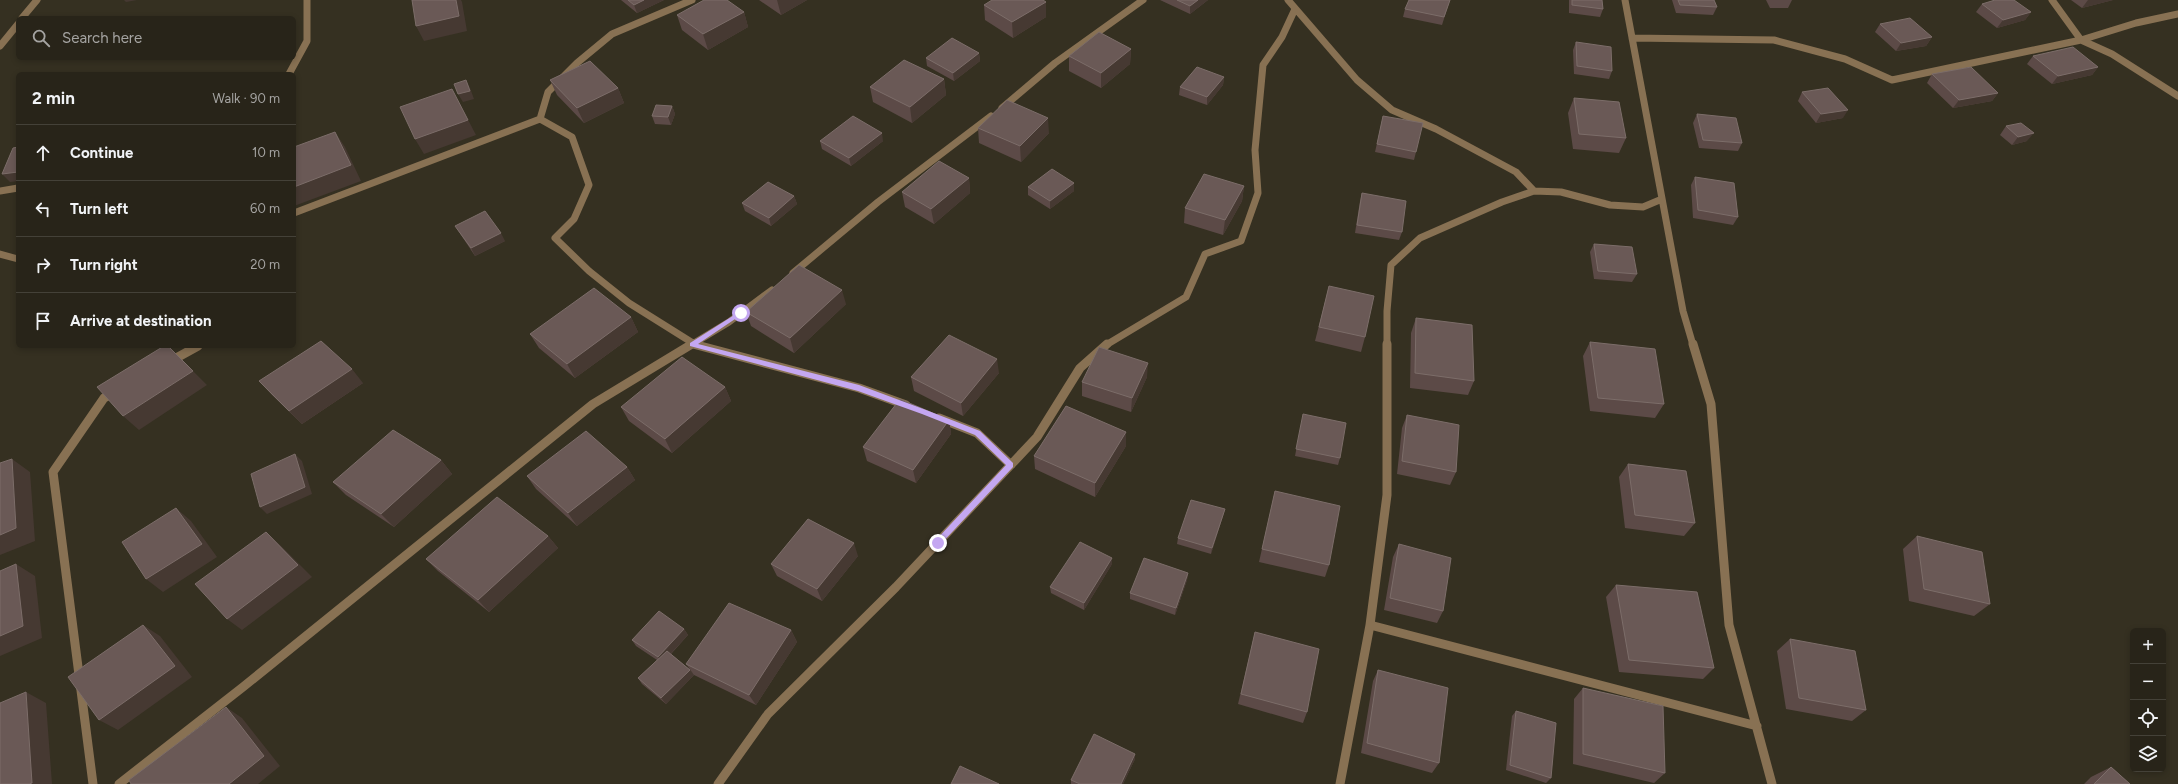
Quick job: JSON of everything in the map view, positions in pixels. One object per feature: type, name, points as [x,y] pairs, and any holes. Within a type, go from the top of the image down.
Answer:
[{"type":"street","points":[[24,16],[37,0]]},
{"type":"street","points":[[290,72],[307,41],[307,0]]},
{"type":"street","points":[[540,120],[548,92],[577,63],[612,34],[692,0]]},
{"type":"street","points":[[119,784],[243,688],[593,404],[730,322],[784,280],[878,202],[998,111],[1055,63],[1143,0]]},
{"type":"street","points":[[1288,0],[1326,42],[1357,80],[1392,110],[1436,130],[1516,172],[1534,191]]},
{"type":"street","points":[[1625,0],[1683,311],[1711,404],[1729,625],[1772,784]]},
{"type":"street","points":[[2052,0],[2081,40],[2112,54],[2178,96]]},
{"type":"street","points":[[718,784],[768,714],[896,587],[1037,437],[1080,368],[1108,343],[1186,297],[1205,254],[1241,241],[1258,193],[1255,150],[1263,65],[1282,37],[1295,9]]},
{"type":"street","points":[[1632,38],[1774,40],[1845,59],[1892,80],[2081,40],[2136,23],[2178,14]]},
{"type":"street","points":[[0,46],[16,26]]},
{"type":"street","points":[[296,212],[540,120],[572,136],[589,185],[574,219],[555,238],[589,271],[629,303],[692,344],[859,388],[917,409]]},
{"type":"street","points":[[0,191],[16,188]]},
{"type":"street","points":[[1340,784],[1370,625],[1387,495],[1387,311],[1391,265],[1420,238],[1502,202],[1534,191],[1561,192],[1616,205],[1643,207],[1662,199]]},
{"type":"street","points":[[0,254],[16,258]]},
{"type":"street","points":[[158,368],[194,348]]},
{"type":"street","points":[[93,784],[53,472],[104,398],[124,387]]},
{"type":"street","points":[[931,415],[978,433],[1011,465]]},
{"type":"street","points":[[1370,625],[1757,726]]},
{"type":"building","points":[[412,0],[456,0],[459,16],[416,26]]},
{"type":"building","points":[[628,0],[644,0],[634,5]]},
{"type":"building","points":[[704,0],[727,0],[744,12],[703,34],[677,15]]},
{"type":"building","points":[[992,0],[1043,0],[1046,2],[1012,22],[984,5]]},
{"type":"building","points":[[1177,0],[1198,0],[1190,6]]},
{"type":"building","points":[[1409,0],[1450,0],[1444,17],[1405,9]]},
{"type":"building","points":[[1572,0],[1602,0],[1603,9],[1572,5]]},
{"type":"building","points":[[1678,0],[1714,0],[1717,7],[1680,5]]},
{"type":"building","points":[[1995,0],[2014,0],[2031,12],[2003,20],[1982,4]]},
{"type":"building","points":[[1910,18],[1932,37],[1901,43],[1880,24]]},
{"type":"building","points":[[1099,32],[1131,49],[1101,73],[1069,56]]},
{"type":"building","points":[[952,38],[979,53],[953,73],[926,58]]},
{"type":"building","points":[[1576,42],[1611,47],[1612,71],[1577,66]]},
{"type":"building","points":[[2073,47],[2098,67],[2058,76],[2033,56]]},
{"type":"building","points":[[904,60],[944,79],[910,107],[870,87]]},
{"type":"building","points":[[590,61],[618,88],[577,108],[550,80]]},
{"type":"building","points":[[1197,67],[1224,77],[1207,97],[1180,87]]},
{"type":"building","points":[[1971,67],[1998,93],[1959,100],[1932,74]]},
{"type":"building","points":[[466,80],[470,91],[458,94],[454,84]]},
{"type":"building","points":[[1828,88],[1848,110],[1821,114],[1802,92]]},
{"type":"building","points":[[452,89],[468,120],[415,139],[400,107]]},
{"type":"building","points":[[1574,98],[1619,102],[1626,138],[1579,134]]},
{"type":"building","points":[[1007,100],[1048,118],[1020,146],[978,128]]},
{"type":"building","points":[[656,105],[672,106],[668,117],[652,116]]},
{"type":"building","points":[[1697,114],[1736,118],[1742,143],[1703,140]]},
{"type":"building","points":[[853,116],[882,133],[849,158],[820,141]]},
{"type":"building","points":[[1383,116],[1423,123],[1416,152],[1377,144]]},
{"type":"building","points":[[2021,123],[2034,133],[2018,137],[2006,126]]},
{"type":"building","points":[[335,132],[351,165],[296,186],[296,146]]},
{"type":"building","points":[[16,147],[16,172],[2,174],[13,148]]},
{"type":"building","points":[[939,161],[969,178],[931,209],[902,192]]},
{"type":"building","points":[[1052,169],[1074,183],[1050,201],[1028,187]]},
{"type":"building","points":[[1204,174],[1244,186],[1225,220],[1185,208]]},
{"type":"building","points":[[1695,177],[1734,183],[1738,217],[1698,210]]},
{"type":"building","points":[[768,182],[794,196],[769,218],[742,203]]},
{"type":"building","points":[[1362,193],[1406,201],[1402,232],[1357,225]]},
{"type":"building","points":[[485,211],[501,233],[471,248],[455,226]]},
{"type":"building","points":[[1594,244],[1632,247],[1637,274],[1598,271]]},
{"type":"building","points":[[799,265],[842,290],[790,338],[746,312]]},
{"type":"building","points":[[1329,286],[1374,296],[1365,337],[1319,327]]},
{"type":"building","points":[[594,288],[631,317],[567,364],[530,334]]},
{"type":"building","points":[[1416,318],[1472,325],[1474,381],[1415,373]]},
{"type":"building","points":[[949,335],[997,359],[961,403],[911,377]]},
{"type":"building","points":[[321,341],[352,369],[289,411],[259,381]]},
{"type":"building","points":[[1590,342],[1655,349],[1664,404],[1598,398]]},
{"type":"building","points":[[1099,347],[1148,363],[1132,398],[1082,382]]},
{"type":"building","points":[[161,348],[170,348],[193,371],[123,416],[97,387]]},
{"type":"building","points":[[682,357],[725,387],[665,439],[621,407]]},
{"type":"building","points":[[900,399],[949,420],[913,470],[863,447]]},
{"type":"building","points":[[1066,406],[1126,432],[1095,483],[1034,456]]},
{"type":"building","points":[[1303,414],[1346,423],[1340,458],[1296,449]]},
{"type":"building","points":[[1407,415],[1459,425],[1456,472],[1402,461]]},
{"type":"building","points":[[393,430],[441,460],[381,514],[333,482]]},
{"type":"building","points":[[586,431],[627,467],[568,513],[527,476]]},
{"type":"building","points":[[295,454],[305,487],[260,507],[251,474]]},
{"type":"building","points":[[12,459],[16,528],[0,535],[0,463]]},
{"type":"building","points":[[1628,464],[1686,471],[1695,523],[1635,515]]},
{"type":"building","points":[[1275,491],[1340,506],[1329,565],[1262,549]]},
{"type":"building","points":[[497,497],[548,536],[478,600],[426,559]]},
{"type":"building","points":[[1191,500],[1225,509],[1212,548],[1178,538]]},
{"type":"building","points":[[176,508],[202,544],[146,579],[122,542]]},
{"type":"building","points":[[808,519],[854,543],[817,589],[771,564]]},
{"type":"building","points":[[266,532],[298,565],[227,619],[195,584]]},
{"type":"building","points":[[1917,536],[1982,552],[1990,604],[1924,589]]},
{"type":"building","points":[[1080,542],[1112,558],[1084,603],[1050,587]]},
{"type":"building","points":[[1399,544],[1451,558],[1443,611],[1390,598]]},
{"type":"building","points":[[1144,558],[1188,573],[1176,608],[1130,593]]},
{"type":"building","points":[[16,564],[23,626],[0,636],[0,571]]},
{"type":"building","points":[[1616,585],[1697,592],[1714,668],[1629,660]]},
{"type":"building","points":[[729,603],[791,630],[749,695],[686,664]]},
{"type":"building","points":[[659,611],[684,629],[658,657],[632,640]]},
{"type":"building","points":[[143,625],[175,666],[99,720],[68,677]]},
{"type":"building","points":[[1255,632],[1319,649],[1307,712],[1241,694]]},
{"type":"building","points":[[1790,639],[1855,651],[1866,710],[1799,698]]},
{"type":"building","points":[[667,651],[690,670],[661,698],[638,678]]},
{"type":"building","points":[[1378,670],[1448,688],[1439,763],[1367,743]]},
{"type":"building","points":[[1583,688],[1663,706],[1665,773],[1583,754]]},
{"type":"building","points":[[26,692],[32,783],[0,784],[0,703]]},
{"type":"building","points":[[226,707],[264,756],[229,784],[131,784],[129,780]]},
{"type":"building","points":[[1516,711],[1556,723],[1551,778],[1510,765]]},
{"type":"building","points":[[1094,734],[1135,754],[1121,784],[1080,784],[1071,780]]},
{"type":"building","points":[[960,766],[999,784],[951,784]]},
{"type":"building","points":[[2111,767],[2130,784],[2094,784]]},
{"type":"route","points":[[741,313],[730,322],[692,344],[859,388],[924,412],[978,433],[1011,465],[938,543]]}]
